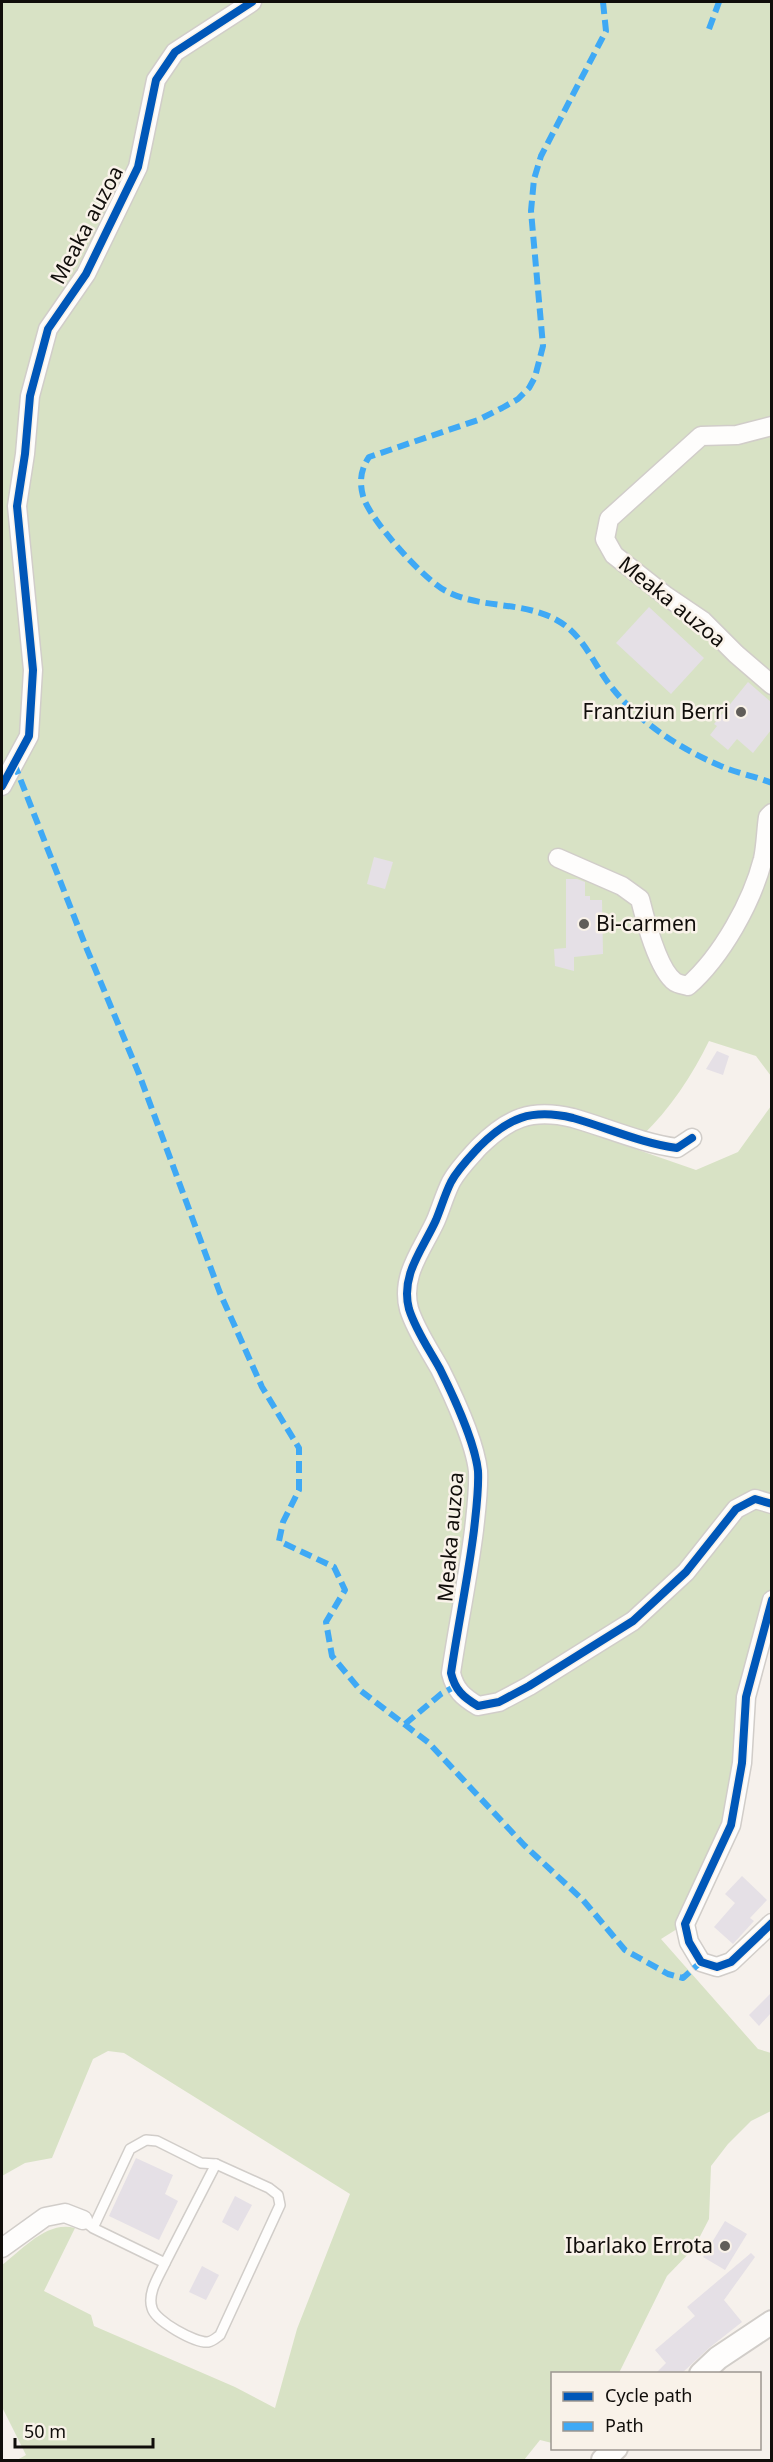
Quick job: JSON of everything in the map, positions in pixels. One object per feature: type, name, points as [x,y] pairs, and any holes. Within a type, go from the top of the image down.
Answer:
[{"type":"street","name":"Meaka auzoa","points":[[2,786],[29,736],[33,670],[17,506],[25,454],[30,396],[48,329],[86,274],[138,167],[156,80],[175,52],[252,2]]},
{"type":"street","name":"Meaka auzoa","points":[[771,426],[737,435],[701,436],[609,519],[605,539],[614,555],[666,596],[703,621],[771,685]]},
{"type":"street","points":[[558,858],[622,886],[640,899],[648,932],[665,968],[675,982],[688,986],[702,974],[738,923],[763,859],[768,817],[771,813]]},
{"type":"street","name":"Meaka auzoa","points":[[692,1138],[677,1149],[654,1145],[571,1118],[544,1114],[514,1119],[498,1128],[465,1161],[452,1181],[419,1251],[408,1278],[408,1306],[415,1327],[449,1390],[472,1447],[478,1471],[468,1585],[451,1673],[454,1687],[463,1697],[478,1706],[499,1702],[529,1686],[633,1621],[687,1572],[736,1509],[755,1499],[771,1504]]},
{"type":"street","points":[[771,1600],[746,1697],[742,1763],[731,1825],[685,1924],[690,1942],[700,1962],[717,1967],[731,1962],[771,1923]]},
{"type":"street","points":[[2,2248],[45,2217],[66,2213],[88,2224]]},
{"type":"street","points":[[702,2372],[718,2358],[771,2322]]},
{"type":"lane","points":[[165,2263],[88,2224],[130,2150],[146,2140],[157,2141],[201,2163],[216,2164],[278,2194],[280,2205],[220,2335],[212,2341],[204,2342],[167,2325],[158,2318],[152,2308],[151,2294],[216,2164]]},
{"type":"green space","points":[[2,2],[771,2],[771,1076],[756,1056],[709,1041],[680,1092],[642,1136],[551,1108],[515,1114],[491,1126],[455,1166],[464,1173],[495,1137],[522,1123],[552,1120],[696,1170],[738,1152],[771,1106],[771,1609],[746,1697],[731,1825],[685,1924],[661,1939],[758,2049],[771,2053],[771,2111],[751,2121],[728,2144],[711,2166],[709,2219],[694,2248],[667,2276],[619,2372],[551,2372],[551,2443],[540,2440],[524,2460],[17,2460],[26,2455],[2,2407],[2,2265],[45,2232],[55,2228],[75,2228],[44,2291],[91,2315],[94,2326],[235,2387],[275,2408],[297,2329],[350,2194],[124,2053],[108,2051],[93,2059],[52,2158],[25,2163],[2,2176]]},
{"type":"building","points":[[649,607],[704,658],[671,694],[616,643]]},
{"type":"building","name":"Frantziun Berri","points":[[748,682],[771,702],[771,730],[753,753],[737,739],[728,750],[710,735],[717,726],[714,724]]},
{"type":"building","points":[[374,857],[393,862],[385,889],[367,884]]},
{"type":"building","name":"Bi-carmen","points":[[566,879],[585,882],[585,896],[590,896],[590,900],[602,900],[603,954],[574,957],[574,971],[555,966],[554,949],[566,948]]},
{"type":"building","points":[[717,1051],[729,1056],[723,1075],[706,1069]]},
{"type":"building","points":[[742,1876],[767,1900],[750,1918],[754,1921],[733,1944],[714,1927],[735,1903],[725,1894]]},
{"type":"building","points":[[771,1993],[771,2013],[759,2026],[749,2015]]},
{"type":"building","points":[[136,2158],[173,2175],[165,2194],[178,2201],[159,2240],[109,2216]]},
{"type":"building","points":[[235,2196],[252,2205],[238,2231],[222,2222]]},
{"type":"building","name":"Ibarlako Errota","points":[[725,2221],[747,2234],[725,2270],[703,2257]]},
{"type":"building","points":[[751,2253],[755,2257],[724,2300],[742,2322],[683,2372],[657,2372],[666,2363],[655,2350],[695,2316],[687,2307]]},
{"type":"building","points":[[202,2266],[219,2275],[206,2300],[189,2292]]},
{"type":"marked path","points":[[603,2],[606,31],[541,156],[534,179],[531,211],[543,346],[535,377],[529,388],[518,399],[478,420],[369,457],[361,480],[363,496],[375,519],[398,548],[436,585],[461,597],[539,612],[553,618],[574,633],[613,689],[651,726],[680,746],[712,762],[772,783]]},
{"type":"marked path","points":[[709,29],[719,2]]},
{"type":"marked path","points":[[14,763],[86,947],[139,1074],[220,1293],[262,1387],[299,1448],[299,1490],[283,1522],[279,1541],[334,1567],[345,1590],[326,1622],[332,1656],[361,1691],[429,1743],[524,1845],[583,1900],[625,1950],[668,1974],[683,1978],[701,1962]]},
{"type":"marked path","points":[[405,1724],[441,1694],[454,1687]]},
{"type":"cycle path","points":[[2,786],[29,736],[33,670],[17,506],[25,454],[30,396],[48,329],[86,274],[138,167],[156,80],[175,52],[252,2]]},
{"type":"cycle path","points":[[692,1138],[677,1148],[650,1143],[558,1115],[532,1115],[510,1122],[479,1147],[457,1173],[414,1263],[408,1285],[409,1309],[457,1405],[473,1447],[478,1471],[474,1530],[451,1673],[457,1689],[478,1706],[499,1702],[529,1686],[633,1621],[686,1572],[736,1509],[755,1499],[772,1504]]},
{"type":"cycle path","points":[[772,1600],[746,1697],[742,1763],[731,1825],[685,1924],[689,1942],[701,1962],[717,1967],[731,1962],[772,1923]]},
{"type":"place","name":"Frantziun Berri","points":[[741,712]]},
{"type":"place","name":"Bi-carmen","points":[[584,924]]},
{"type":"place","name":"Ibarlako Errota","points":[[725,2246]]}]
